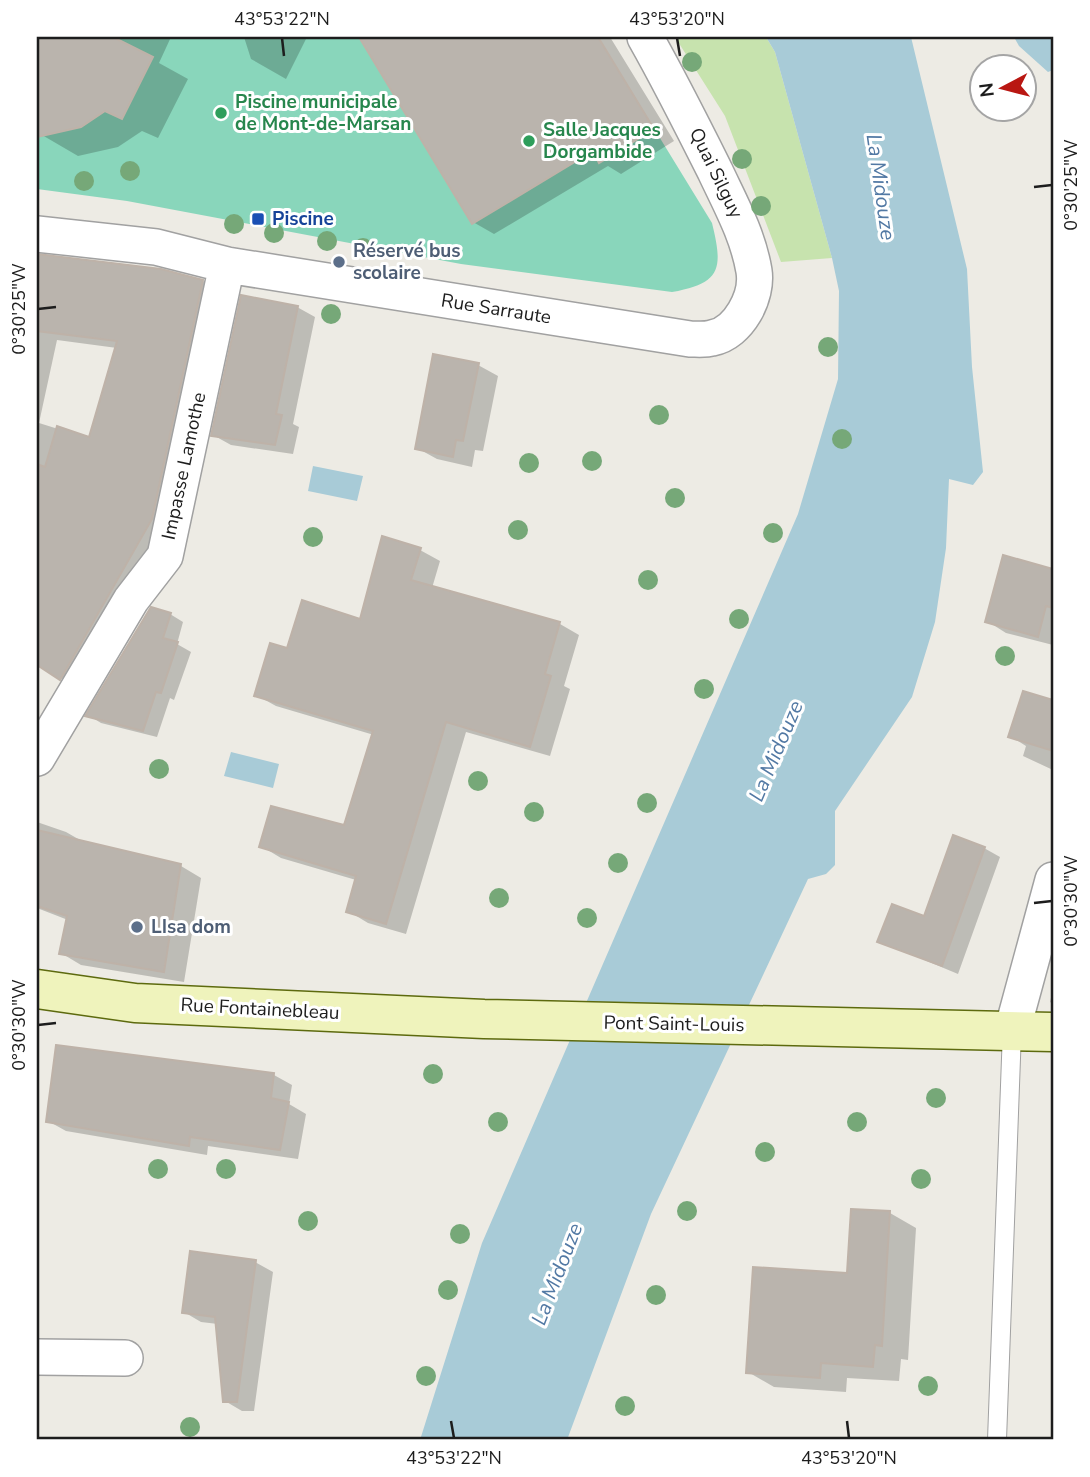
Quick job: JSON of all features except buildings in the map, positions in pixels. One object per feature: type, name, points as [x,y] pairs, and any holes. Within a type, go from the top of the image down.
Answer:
[{"type":"street","name":"Quai Silguy","points":[[645,37],[677,94],[741,223],[754,273],[751,300],[741,317]]},
{"type":"street","name":"Rue Sarraute","points":[[37,234],[156,247],[227,265],[690,340],[713,338],[729,330],[741,317]]},
{"type":"street","name":"Impasse Lamothe","points":[[37,758],[131,600],[165,556],[227,265]]},
{"type":"street","points":[[1012,1031],[1053,880]]},
{"type":"street","name":"Rue Fontainebleau","points":[[37,989],[135,1003],[484,1020]]},
{"type":"street","name":"Pont Saint-Louis","points":[[484,1020],[1053,1032]]},
{"type":"street","points":[[37,1357],[125,1358]]},
{"type":"lane","points":[[997,1440],[1012,1031]]},
{"type":"green space","points":[[37,37],[598,37],[712,223],[717,252],[715,271],[701,284],[672,292],[461,264],[127,201],[37,189]]},
{"type":"green space","points":[[675,37],[766,37],[775,52],[832,258],[781,262],[725,116]]},
{"type":"water","name":"La Midouze","points":[[766,37],[911,37],[967,269],[972,367],[983,472],[973,485],[949,479],[946,548],[935,622],[912,697],[835,811],[835,865],[826,874],[808,879],[651,1214],[567,1440],[420,1440],[482,1243],[798,514],[838,379],[839,291],[775,52]]},
{"type":"water","points":[[1014,37],[1053,37],[1053,70],[1048,72],[1038,63],[1038,52],[1026,52]]},
{"type":"water","points":[[313,466],[363,476],[357,501],[308,491]]},
{"type":"water","points":[[231,752],[279,764],[273,788],[224,776]]},
{"type":"place","name":"Piscine municipale de Mont-de-Marsan","points":[[221,113]]},
{"type":"place","name":"Salle Jacques Dorgambide","points":[[529,141]]},
{"type":"place","name":"Piscine","points":[[258,219]]},
{"type":"place","name":"Réservé bus scolaire","points":[[339,262]]},
{"type":"place","name":"LIsa dom","points":[[137,927]]}]
